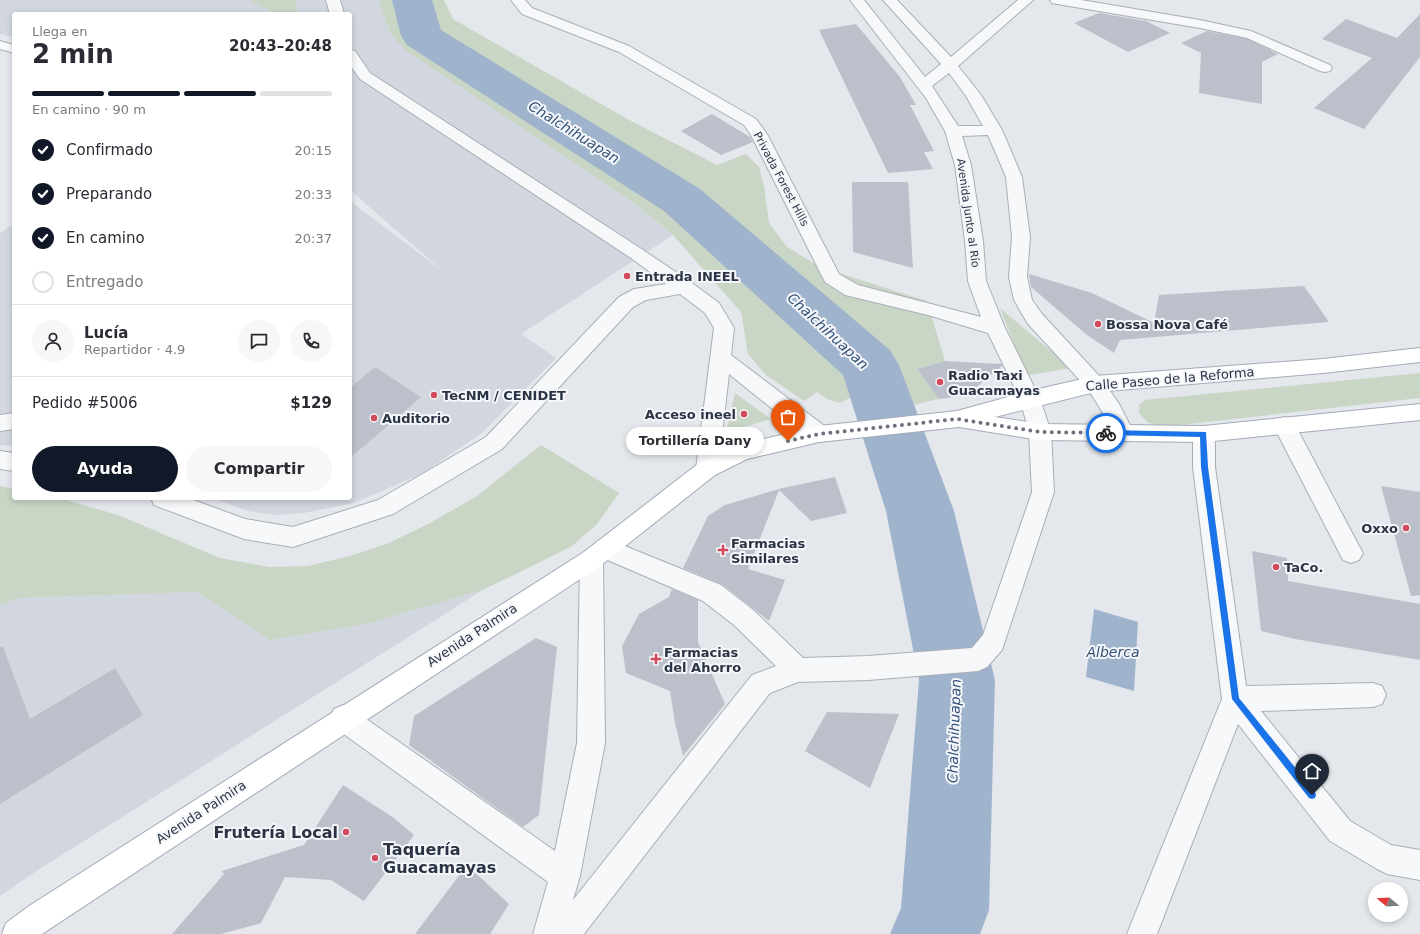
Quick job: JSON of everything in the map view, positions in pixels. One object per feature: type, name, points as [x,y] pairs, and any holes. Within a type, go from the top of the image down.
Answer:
[{"type":"main road","name":"Calle Paseo de la Reforma","points":[[957,419],[1030,398],[1095,384],[1323,366],[1420,355]]},
{"type":"main road","points":[[957,419],[1040,432],[1204,434],[1420,412]]},
{"type":"main road","name":"Avenida Palmira","points":[[17,934],[40,917],[343,718],[598,553],[707,469],[742,452],[826,433],[957,419]]},
{"type":"street","points":[[333,0],[336,12]]},
{"type":"street","name":"Privada Forest Hills","points":[[518,0],[527,11],[624,49],[750,122],[759,134],[832,278],[852,290],[930,309],[995,328]]},
{"type":"street","name":"Avenida Junto al Río","points":[[798,670],[868,668],[978,659],[993,642],[1043,492],[1040,432],[1030,398],[995,328],[977,281],[974,241],[963,165],[953,131],[933,96],[857,0]]},
{"type":"street","points":[[890,0],[950,65],[973,95],[994,130],[1014,177],[1021,237],[1018,277],[1023,300],[1035,319],[1095,384],[1112,410],[1123,433]]},
{"type":"street","points":[[924,85],[950,65],[1026,0]]},
{"type":"street","points":[[1056,0],[1251,35],[1325,68]]},
{"type":"street","points":[[0,45],[12,48]]},
{"type":"street","points":[[352,57],[365,76],[685,287],[712,308],[724,328],[707,469]]},
{"type":"street","points":[[953,131],[994,130]]},
{"type":"street","points":[[167,500],[244,529],[293,536],[385,507],[494,443],[626,302],[641,294],[685,287]]},
{"type":"street","points":[[720,357],[826,433]]},
{"type":"street","points":[[0,423],[12,421]]},
{"type":"street","points":[[1284,425],[1351,553]]},
{"type":"street","points":[[1142,934],[1236,699],[1204,467],[1204,434]]},
{"type":"street","points":[[0,460],[12,462]]},
{"type":"street","points":[[548,934],[565,876],[591,743],[598,553],[712,593],[743,617],[798,670],[762,684],[565,934]]},
{"type":"street","points":[[1236,699],[1373,694]]},
{"type":"street","points":[[1236,699],[1340,831],[1387,859],[1420,865]]},
{"type":"street","points":[[343,718],[565,876]]},
{"type":"shaded area","points":[[0,0],[378,0],[392,36],[638,206],[673,235],[521,334],[556,358],[482,433],[421,474],[354,503],[304,513],[275,515],[248,511],[218,500],[352,500],[352,203],[444,272],[352,192],[352,12],[12,12],[12,37],[0,34]]},
{"type":"shaded area","points":[[12,225],[12,446],[0,445],[0,233]]},
{"type":"shaded area","points":[[483,590],[38,870],[0,896],[0,605],[19,598],[197,592],[270,640],[366,624]]},
{"type":"green space","points":[[248,0],[296,0],[298,12],[274,12]]},
{"type":"green space","points":[[378,0],[444,0],[453,19],[629,120],[717,165],[746,154],[759,167],[764,186],[769,223],[787,247],[820,267],[927,301],[945,361],[917,369],[939,399],[877,413],[859,393],[840,403],[827,399],[817,392],[804,401],[766,375],[748,354],[741,312],[673,235],[638,206],[407,51],[392,36]]},
{"type":"green space","points":[[1000,308],[1071,368],[1023,376],[1016,349]]},
{"type":"green space","points":[[1420,373],[1420,398],[1162,427],[1147,422],[1139,413],[1139,405],[1145,400]]},
{"type":"green space","points":[[735,393],[771,419],[726,432]]},
{"type":"green space","points":[[541,445],[619,493],[597,524],[572,546],[483,590],[366,624],[270,640],[197,592],[19,598],[0,605],[0,486],[12,489],[12,500],[66,500],[118,515],[220,558],[269,567],[308,566],[350,556],[389,543],[430,523],[477,496]]},
{"type":"water","name":"Alberca","points":[[1094,609],[1138,622],[1134,691],[1086,677]]},
{"type":"building","points":[[1099,13],[1146,21],[1170,33],[1128,52],[1074,23]]},
{"type":"building","points":[[1420,14],[1420,57],[1364,129],[1314,108],[1372,58],[1322,39],[1346,19],[1397,38]]},
{"type":"building","points":[[856,24],[900,77],[916,105],[910,105],[934,151],[924,152],[933,169],[888,173],[819,30]]},
{"type":"building","points":[[1207,31],[1247,39],[1278,54],[1262,62],[1262,104],[1199,93],[1201,53],[1181,43]]},
{"type":"building","points":[[712,114],[750,137],[753,142],[721,155],[681,131]]},
{"type":"building","points":[[852,182],[908,182],[913,268],[853,252]]},
{"type":"building","points":[[1029,274],[1092,293],[1154,323],[1159,295],[1304,286],[1329,322],[1120,340],[1114,353],[1087,335],[1031,287]]},
{"type":"building","points":[[945,361],[1002,364],[1002,366],[967,395],[939,399],[917,369]]},
{"type":"building","name":"Auditorio","points":[[375,367],[421,397],[352,456],[352,386]]},
{"type":"building","points":[[835,477],[847,513],[811,521],[779,490],[748,569],[785,580],[769,621],[722,584],[683,568],[708,516],[725,505],[778,489]]},
{"type":"building","name":"Oxxo","points":[[1381,486],[1420,492],[1420,595],[1411,596]]},
{"type":"building","points":[[1252,551],[1287,558],[1288,581],[1420,604],[1420,660],[1295,639],[1261,631]]},
{"type":"building","points":[[672,589],[698,600],[698,642],[725,704],[683,756],[675,723],[670,691],[626,673],[622,646],[639,614],[669,597]]},
{"type":"building","points":[[536,638],[557,647],[539,815],[523,827],[409,745],[414,716]]},
{"type":"building","points":[[0,647],[3,647],[30,719],[115,668],[143,715],[0,804]]},
{"type":"building","points":[[827,712],[899,714],[870,788],[805,751]]},
{"type":"building","points":[[343,785],[394,818],[414,835],[364,901],[331,880],[285,877],[261,923],[221,934],[172,934],[225,873],[222,871],[304,845]]},
{"type":"building","points":[[467,865],[509,904],[490,934],[415,934]]},
{"type":"waterway","name":"Chalchihuapan","points":[[412,0],[422,36],[682,200],[869,365],[920,511],[957,680],[945,910],[935,934]]},
{"type":"way so far","points":[[788,441],[819,434],[957,419],[1040,432],[1106,433]]},
{"type":"place","name":"Entrada INEEL","points":[[627,276]]},
{"type":"place","name":"Bossa Nova Café","points":[[1098,324]]},
{"type":"place","name":"Radio Taxi Guacamayas","points":[[940,382]]},
{"type":"place","name":"TecNM / CENIDET","points":[[434,395]]},
{"type":"place","name":"Acceso ineel","points":[[744,414]]},
{"type":"place","name":"Auditorio","points":[[374,418]]},
{"type":"place","name":"Tortillería Dany","points":[[788,441]]},
{"type":"place","name":"Oxxo","points":[[1406,528]]},
{"type":"place","name":"Farmacias Similares","points":[[723,550]]},
{"type":"place","name":"TaCo.","points":[[1276,567]]},
{"type":"place","name":"Farmacias del Ahorro","points":[[656,659]]},
{"type":"place","name":"Frutería Local","points":[[346,832]]},
{"type":"place","name":"Taquería Guacamayas","points":[[375,858]]},
{"type":"route","points":[[1106,433],[1204,434],[1204,467],[1236,699],[1312,795]]}]
